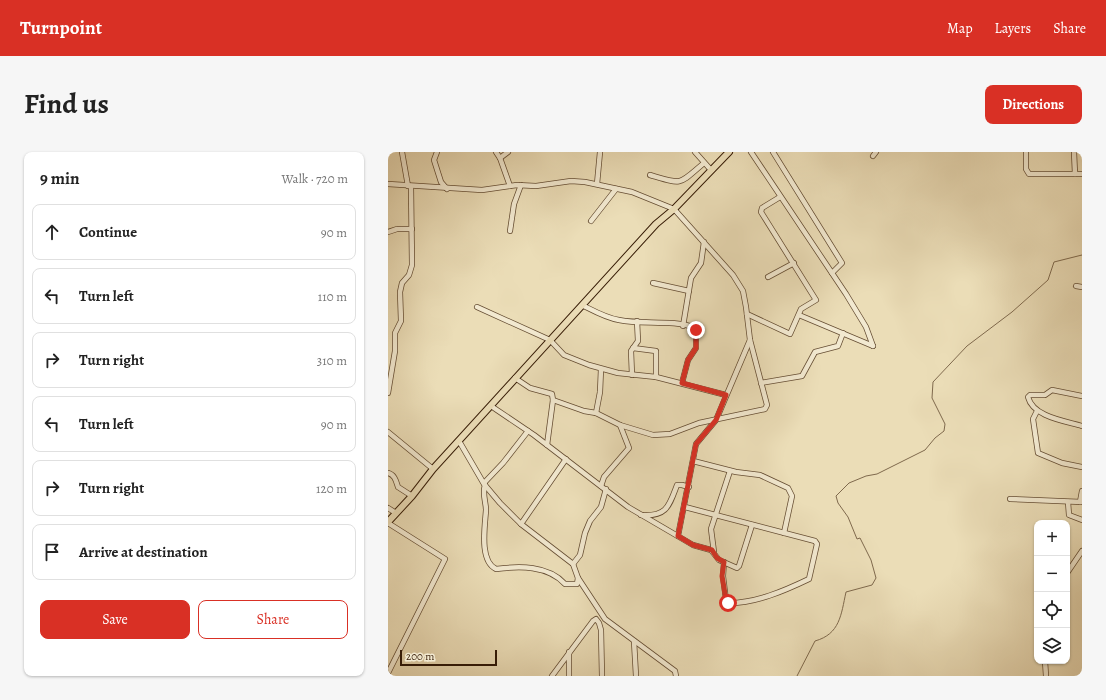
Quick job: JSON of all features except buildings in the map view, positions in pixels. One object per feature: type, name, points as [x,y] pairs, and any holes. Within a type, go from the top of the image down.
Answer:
[{"type":"main road","points":[[388,523],[433,469],[656,224],[674,209],[729,152]]},
{"type":"street","points":[[388,393],[395,352],[395,333],[400,321],[400,292],[402,282],[409,275],[412,266],[412,228],[409,186],[402,152]]},
{"type":"street","points":[[437,152],[434,160],[441,182],[447,189]]},
{"type":"street","points":[[496,152],[500,158],[510,186]]},
{"type":"street","points":[[500,158],[508,152]]},
{"type":"street","points":[[598,184],[600,152]]},
{"type":"street","points":[[695,152],[710,170]]},
{"type":"street","points":[[773,152],[842,263],[832,273]]},
{"type":"street","points":[[1026,152],[1026,169],[1029,174],[1082,174]]},
{"type":"street","points":[[1074,152],[1075,174]]},
{"type":"street","points":[[753,153],[864,323],[873,346],[799,315]]},
{"type":"street","points":[[650,175],[681,182],[704,163]]},
{"type":"street","points":[[388,184],[447,189],[482,190],[521,185],[536,186],[571,181],[598,184],[647,197],[674,209],[733,275],[743,291],[750,340],[767,405],[765,409],[699,423],[670,434],[661,435],[647,434],[620,426],[596,413],[584,411],[553,400]]},
{"type":"street","points":[[510,231],[514,204],[521,185]]},
{"type":"street","points":[[591,221],[616,189]]},
{"type":"street","points":[[747,314],[790,334],[803,307],[815,301],[816,298],[761,212],[762,208],[780,196]]},
{"type":"street","points":[[388,232],[398,229],[412,228]]},
{"type":"street","points":[[684,326],[688,291],[692,275],[701,263],[704,242]]},
{"type":"street","points":[[768,277],[794,263]]},
{"type":"street","points":[[653,283],[688,291]]},
{"type":"street","points":[[1076,286],[1082,288]]},
{"type":"street","points":[[582,305],[614,319],[694,328],[696,330],[696,348],[688,360],[682,383]]},
{"type":"street","points":[[478,307],[550,340],[567,356],[618,373],[656,377],[726,395]]},
{"type":"street","points":[[632,375],[632,348],[638,341],[637,321]]},
{"type":"street","points":[[761,383],[802,376],[815,352],[838,346],[843,333]]},
{"type":"street","points":[[678,536],[698,441],[716,420],[750,340]]},
{"type":"street","points":[[632,348],[642,351],[656,351],[656,377]]},
{"type":"street","points":[[596,413],[600,392],[601,368]]},
{"type":"street","points":[[515,378],[530,388],[552,394],[553,400],[547,444]]},
{"type":"street","points":[[1082,396],[1052,390],[1045,395],[1028,396],[1029,402],[1037,411],[1082,426]]},
{"type":"street","points":[[491,406],[547,444],[639,515],[693,545],[714,552]]},
{"type":"street","points":[[1037,411],[1033,418],[1038,454],[1062,463],[1082,467]]},
{"type":"street","points":[[601,486],[604,478],[629,448],[620,426]]},
{"type":"street","points":[[528,431],[513,451],[484,484],[483,490],[486,509],[484,526],[486,560],[490,566],[496,569],[515,567],[537,568],[557,576],[565,584],[577,584],[578,578]]},
{"type":"street","points":[[388,432],[433,469]]},
{"type":"street","points":[[459,441],[484,484],[521,524],[573,564],[578,578],[605,620],[675,671],[676,676]]},
{"type":"street","points":[[521,524],[566,459]]},
{"type":"street","points":[[693,461],[730,471],[760,475],[790,489],[792,496],[784,533]]},
{"type":"street","points":[[730,471],[711,529],[714,552],[717,558],[738,567],[752,525]]},
{"type":"street","points":[[388,473],[392,474],[398,487],[412,496]]},
{"type":"street","points":[[596,481],[604,478]]},
{"type":"street","points":[[639,515],[654,516],[661,513],[669,505],[677,485],[689,487]]},
{"type":"street","points":[[573,564],[580,555],[584,533],[590,521],[601,507],[606,489]]},
{"type":"street","points":[[1010,499],[1081,502],[1082,491]]},
{"type":"street","points":[[1068,502],[1069,515],[1082,520]]},
{"type":"street","points":[[685,507],[816,542],[809,580],[782,592],[743,602],[728,603],[726,600],[722,576],[724,562]]},
{"type":"street","points":[[388,508],[396,513]]},
{"type":"street","points":[[388,523],[445,559],[388,673]]},
{"type":"street","points":[[1070,569],[1082,551]]},
{"type":"street","points":[[552,676],[593,621],[596,620],[599,622],[601,630],[602,676]]},
{"type":"street","points":[[634,641],[636,676]]},
{"type":"street","points":[[569,652],[569,676]]},
{"type":"street","points":[[1045,664],[1046,676]]},
{"type":"waterway","points":[[797,676],[815,641],[830,634],[838,622],[841,616],[846,592],[872,585],[876,578],[871,560],[860,538],[857,539],[848,517],[838,503],[836,496],[849,483],[866,476],[877,474],[925,450],[935,438],[944,431],[945,424],[932,398],[933,382],[967,346],[1012,312],[1048,280],[1054,262],[1082,255]]},
{"type":"route","points":[[696,330],[696,350],[688,360],[682,383],[726,395],[722,409],[716,420],[696,444],[689,487],[678,536],[693,545],[712,550],[719,560],[724,562],[722,576],[725,583],[724,588],[728,603]]}]
